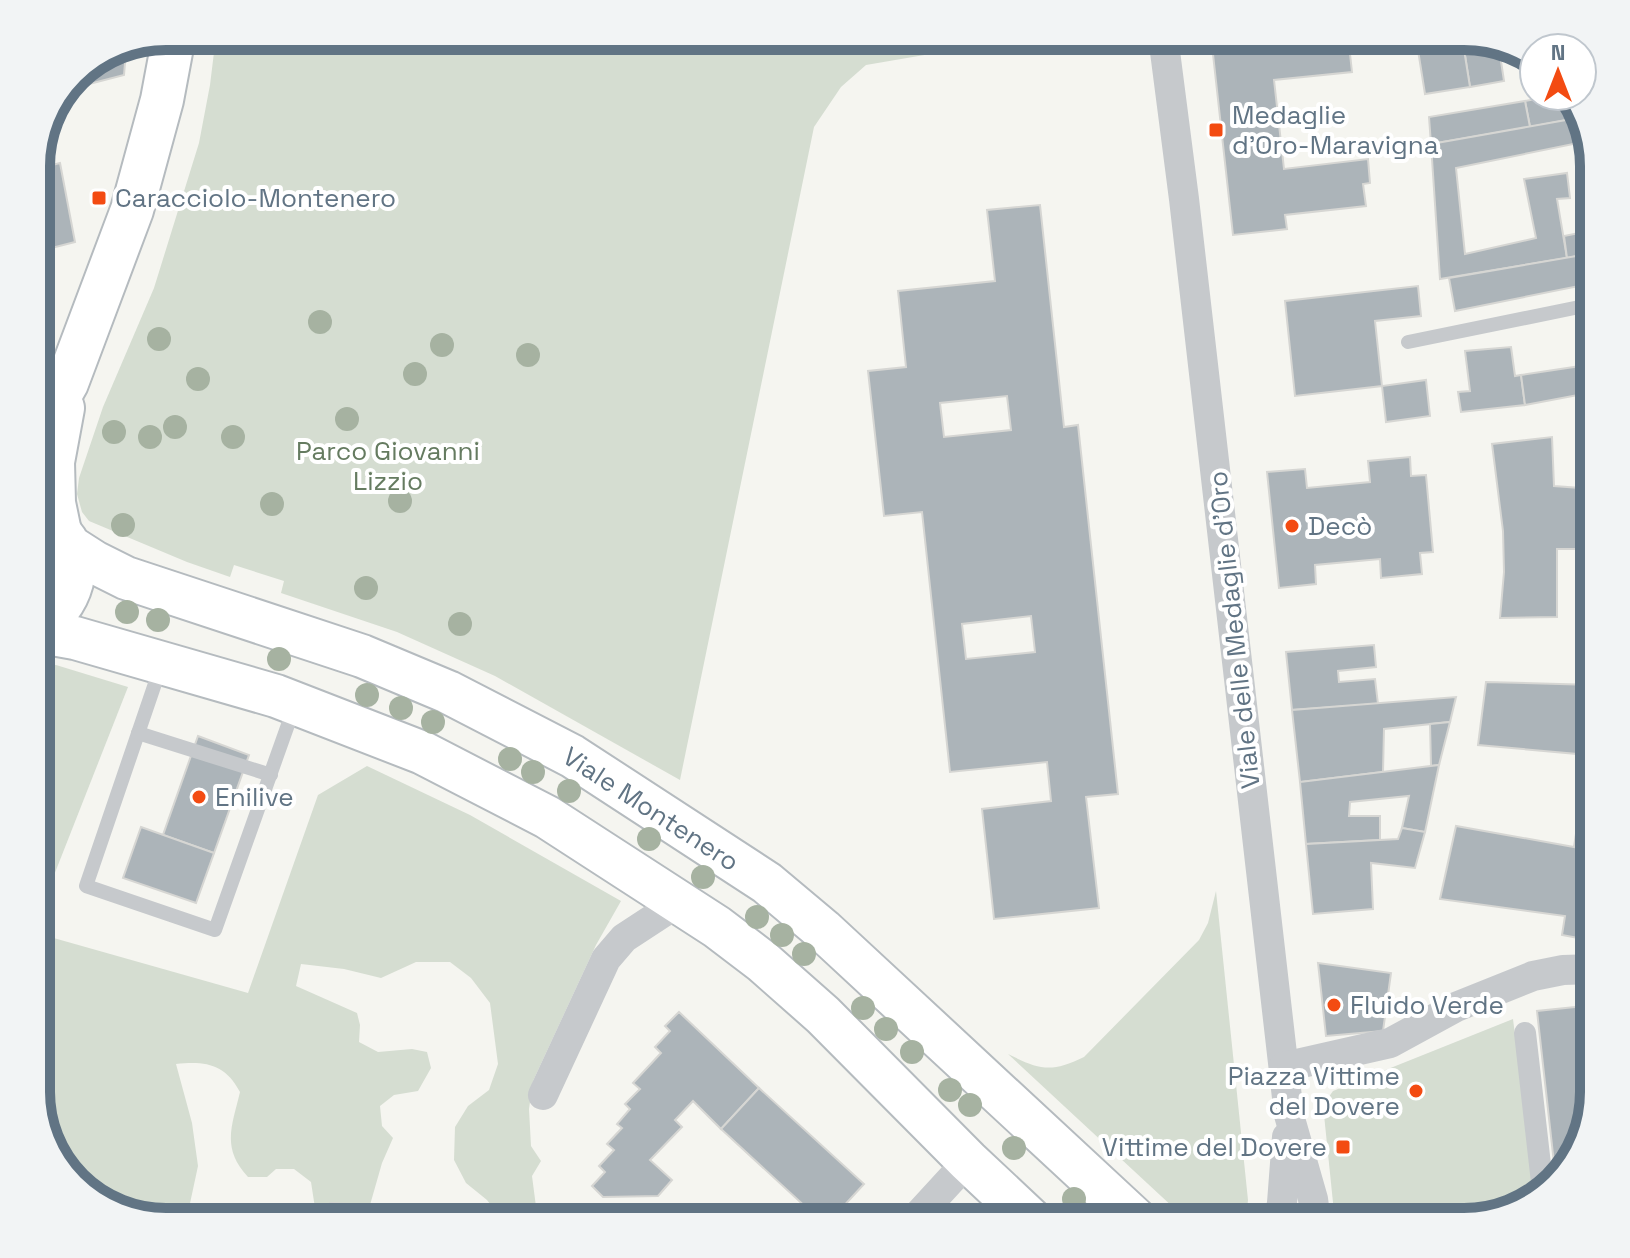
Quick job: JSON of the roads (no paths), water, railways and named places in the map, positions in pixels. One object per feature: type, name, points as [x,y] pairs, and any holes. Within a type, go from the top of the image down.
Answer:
[{"type":"main road","points":[[50,413],[67,383],[132,210],[162,100],[171,50]]},
{"type":"main road","points":[[50,621],[62,605],[73,578],[73,561],[55,532],[54,503],[53,462],[67,383]]},
{"type":"main road","name":"Viale Montenero","points":[[55,532],[94,562],[126,578],[362,656],[448,692],[572,756],[767,883],[835,941],[1123,1208]]},
{"type":"main road","points":[[50,632],[296,703],[423,753],[547,817],[717,927],[763,962],[823,1015],[1018,1208]]},
{"type":"street","name":"Viale delle Medaglie d'Oro","points":[[1165,50],[1289,1115],[1314,1208]]},
{"type":"street","points":[[543,1095],[606,959],[624,938],[679,902]]},
{"type":"street","points":[[1284,1067],[1390,1043],[1456,1007],[1533,976],[1580,969]]},
{"type":"street","points":[[1525,1033],[1542,1178]]},
{"type":"street","points":[[1281,1208],[1289,1115]]},
{"type":"street","points":[[925,1208],[968,1161]]},
{"type":"lane","points":[[1408,342],[1580,307]]},
{"type":"lane","points":[[162,662],[86,886],[215,930],[296,703]]},
{"type":"lane","points":[[138,733],[271,775]]},
{"type":"place","name":"Medaglie d'Oro-Maravigna","points":[[1216,130]]},
{"type":"place","name":"Caracciolo-Montenero","points":[[99,198]]},
{"type":"place","name":"Decò","points":[[1292,526]]},
{"type":"place","name":"Enilive","points":[[199,797]]},
{"type":"place","name":"Fluido Verde","points":[[1334,1005]]},
{"type":"place","name":"Piazza Vittime del Dovere","points":[[1416,1091]]},
{"type":"place","name":"Vittime del Dovere","points":[[1343,1147]]},
{"type":"park label","name":"Parco Giovanni Lizzio","points":[[388,466]]}]
